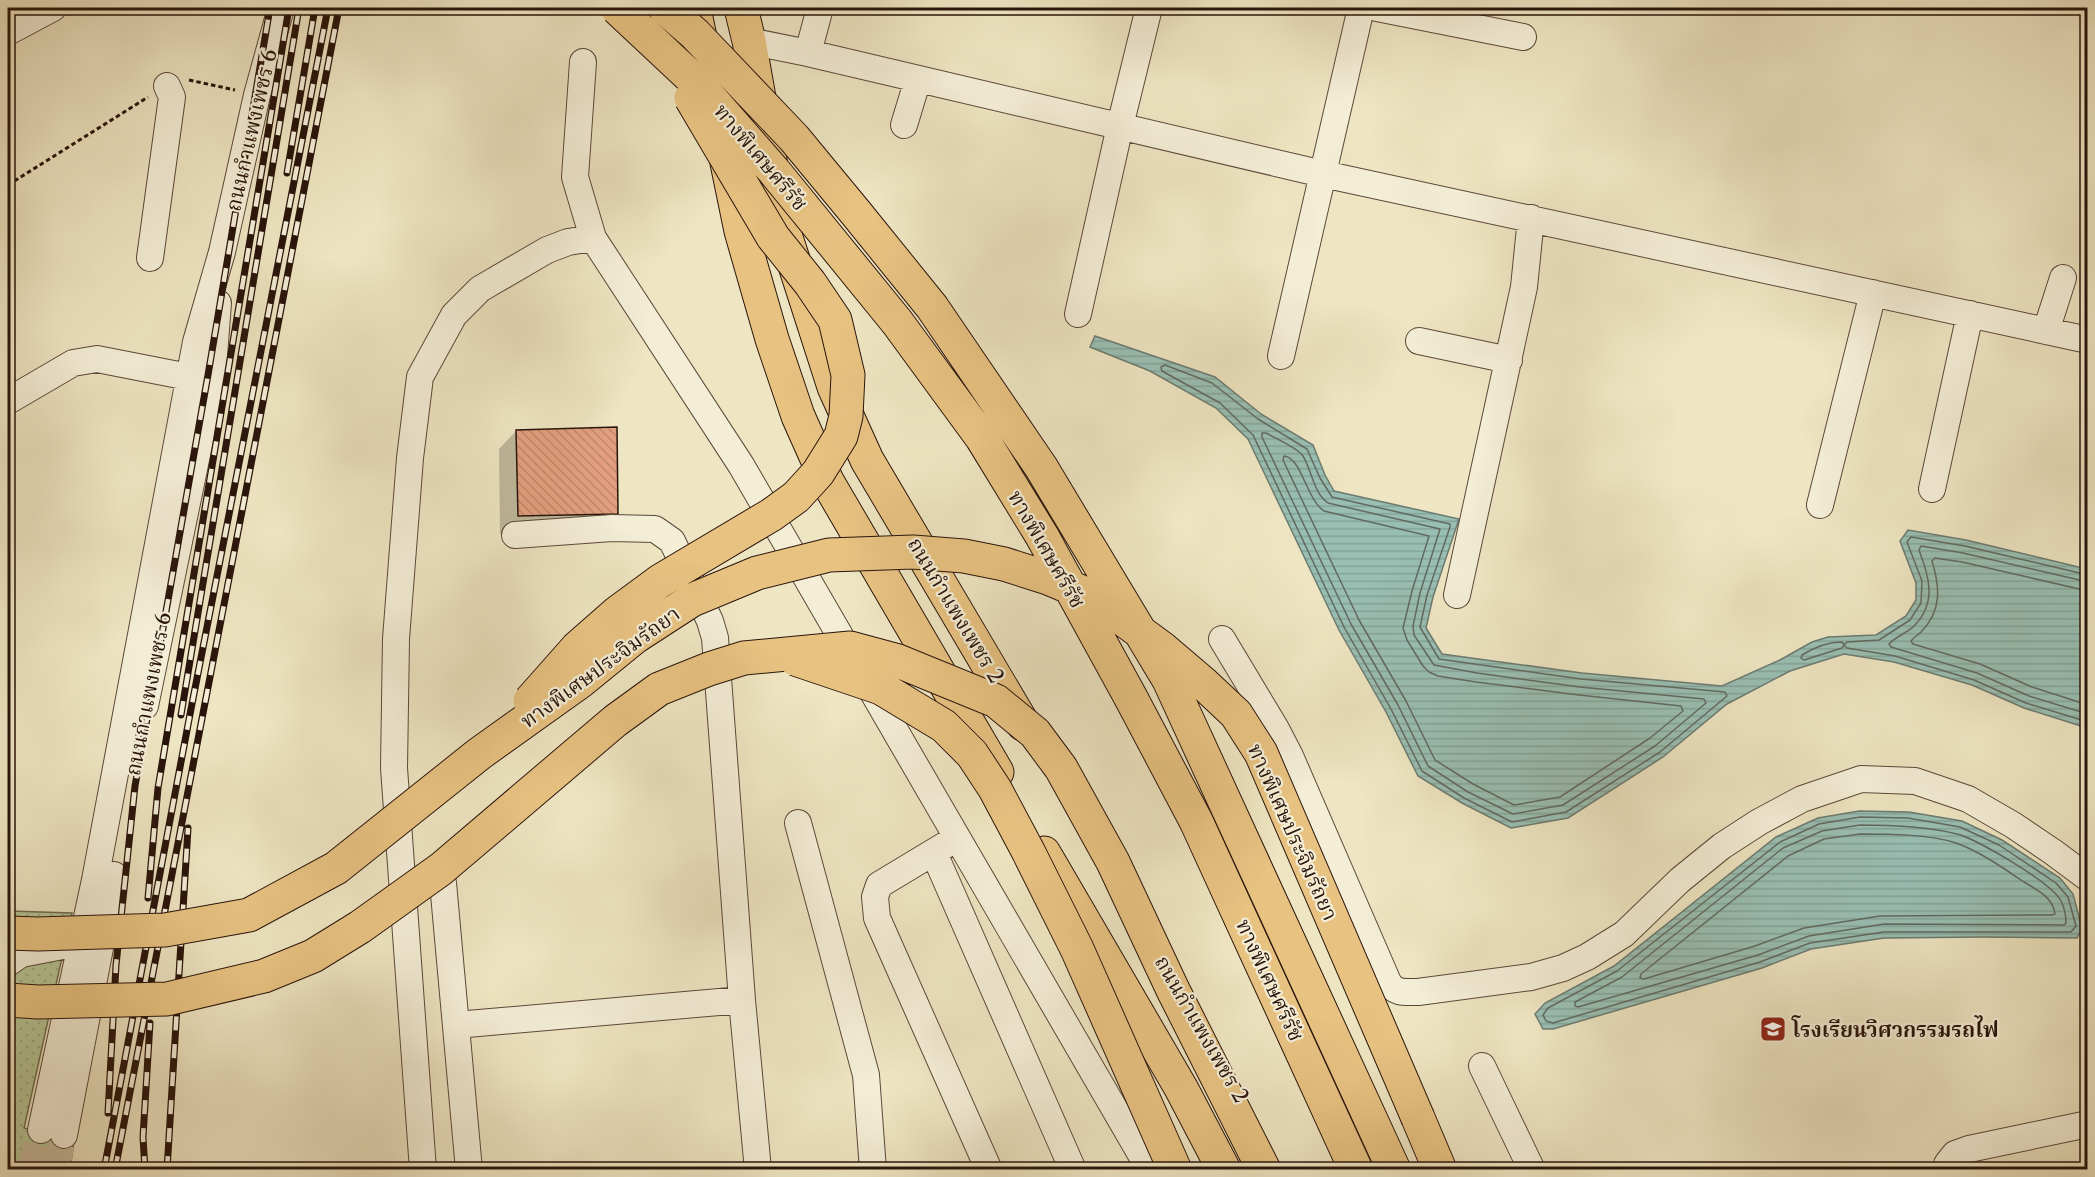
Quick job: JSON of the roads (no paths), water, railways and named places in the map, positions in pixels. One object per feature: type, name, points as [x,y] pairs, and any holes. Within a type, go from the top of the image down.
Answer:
[{"type":"main road","name":"ทางพิเศษศรีรัช","points":[[617,8],[697,83],[774,171],[897,322],[981,438],[1042,536],[1196,821],[1356,1170]]},
{"type":"main road","name":"ทางพิเศษศรีรัช","points":[[665,8],[695,34],[794,138],[856,213],[932,307],[1041,467],[1169,680],[1395,1170]]},
{"type":"main road","points":[[694,8],[741,231],[772,339],[798,416],[827,481],[1181,1088],[1224,1170]]},
{"type":"main road","name":"ถนนกำแพงเพชร 2","points":[[741,8],[749,41],[781,222],[834,387],[867,460],[1229,1072],[1279,1170]]},
{"type":"main road","points":[[479,754],[577,648],[618,612],[660,581],[771,515],[796,497],[818,473],[841,436],[846,416],[848,375],[835,320],[810,283],[773,237],[668,57]]},
{"type":"main road","name":"ทางพิเศษประจิมรัถยา","points":[[11,950],[38,934],[165,930],[249,915],[336,868],[479,754],[580,681],[635,637],[692,600],[768,570],[829,555],[913,552],[964,556],[1004,564],[1048,578],[1090,596],[1162,648],[1236,714],[1261,753],[1440,1170]]},
{"type":"main road","points":[[8,1000],[38,1002],[167,999],[264,976],[313,956],[360,927],[432,876],[615,721],[659,689],[708,669],[744,658],[850,648],[898,661],[996,701],[1035,734],[1061,768],[1113,862],[1173,990],[1264,1170]]},
{"type":"main road","points":[[784,656],[881,688],[944,726],[972,753],[1023,840],[1072,939],[1175,1170]]},
{"type":"street","points":[[8,32],[52,8]]},
{"type":"street","name":"ถนนกำแพงเพชร 6","points":[[201,380],[82,942],[52,1133],[156,650],[201,380],[196,342],[222,252],[257,95],[281,8]]},
{"type":"street","points":[[808,53],[820,8]]},
{"type":"street","points":[[1078,314],[1149,8]]},
{"type":"street","points":[[1281,356],[1361,8]]},
{"type":"street","points":[[1377,8],[1522,37]]},
{"type":"street","points":[[749,41],[1323,174],[2088,340]]},
{"type":"street","points":[[583,62],[575,177],[593,238],[741,465],[1150,1170]]},
{"type":"street","points":[[904,125],[918,79]]},
{"type":"street","points":[[150,258],[172,97],[167,86]]},
{"type":"street","points":[[1457,595],[1524,287],[1532,218]]},
{"type":"street","points":[[423,1170],[394,768],[397,627],[410,458],[420,377],[454,315],[480,290],[547,250],[568,242],[593,238]]},
{"type":"street","points":[[2046,331],[2063,278]]},
{"type":"street","points":[[1820,505],[1874,293]]},
{"type":"street","points":[[1932,489],[1970,314]]},
{"type":"street","points":[[1419,341],[1509,360]]},
{"type":"street","points":[[8,401],[73,363],[97,359],[201,380]]},
{"type":"street","points":[[515,535],[612,528],[655,529],[672,541],[710,621],[715,638],[742,1000],[758,1170]]},
{"type":"street","points":[[1222,639],[1276,729],[1388,982],[1392,988],[1401,992],[1418,992],[1531,977],[1563,968],[1624,934],[1680,880],[1722,846],[1759,822],[1802,799],[1861,779],[1914,781],[1968,799],[2013,825],[2088,878]]},
{"type":"street","points":[[798,824],[866,1075],[873,1170]]},
{"type":"street","points":[[957,838],[879,885],[875,897],[877,918],[989,1170]]},
{"type":"street","points":[[934,853],[1073,1170]]},
{"type":"street","points":[[443,883],[469,1170]]},
{"type":"street","points":[[11,950],[82,942]]},
{"type":"street","points":[[456,1025],[742,1000]]},
{"type":"street","points":[[1482,1066],[1532,1170]]},
{"type":"street","points":[[1947,1170],[1947,1164],[1955,1154],[1969,1149],[2088,1124]]},
{"type":"water","points":[[1095,336],[1215,377],[1261,414],[1313,445],[1334,491],[1459,519],[1433,597],[1426,628],[1442,654],[1582,673],[1722,686],[1780,660],[1812,642],[1828,637],[1876,635],[1906,616],[1916,600],[1916,583],[1900,541],[1908,530],[1966,540],[2087,569],[2087,728],[2024,708],[1972,685],[1894,662],[1844,654],[1790,671],[1727,704],[1663,757],[1568,818],[1511,828],[1462,803],[1418,776],[1386,712],[1339,630],[1248,439],[1216,408],[1150,371],[1090,347]]},
{"type":"water","points":[[1859,811],[1909,812],[1962,821],[2002,840],[2060,878],[2073,894],[2082,928],[2077,938],[1884,938],[1811,949],[1762,968],[1553,1029],[1543,1029],[1535,1014],[1545,1003],[1614,966],[1776,837],[1818,818]]},
{"type":"tunnel","points":[[31,1170],[41,1130]]},
{"type":"tunnel","points":[[56,1170],[64,1135]]},
{"type":"railway","points":[[108,1113],[116,965],[135,786],[270,8]]},
{"type":"railway","points":[[148,898],[158,788],[289,8]]},
{"type":"railway","points":[[181,715],[299,8]]},
{"type":"railway","points":[[287,173],[315,8]]},
{"type":"railway","points":[[104,1170],[191,709],[328,8]]},
{"type":"railway","points":[[115,1170],[339,8]]},
{"type":"railway","points":[[167,1170],[188,828]]},
{"type":"railway","points":[[145,1170],[143,1137],[150,1023]]},
{"type":"place","name":"โรงเรียนวิศวกรรมรถไฟ","points":[[1773,1029]]}]
